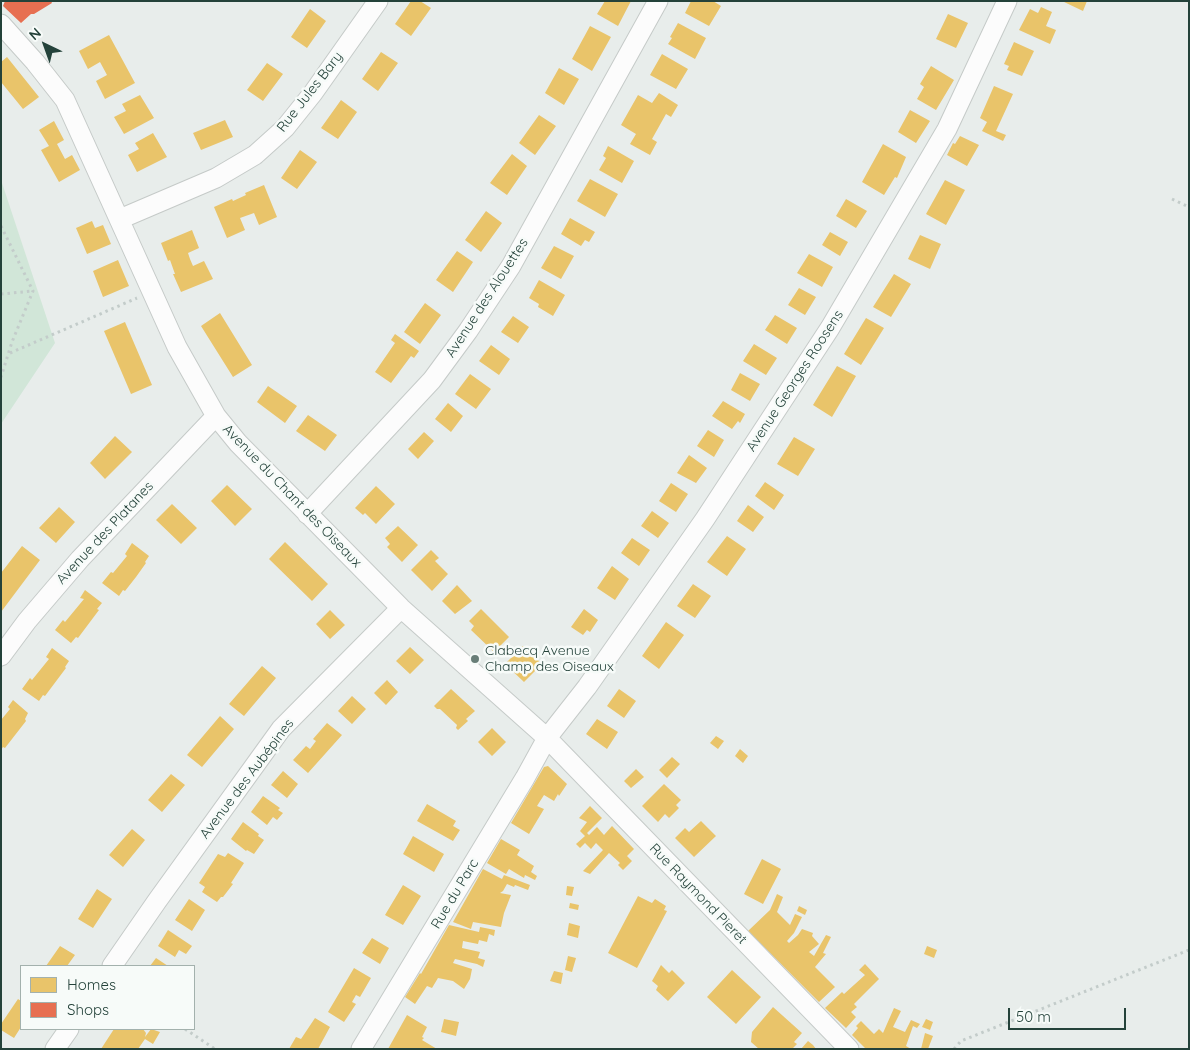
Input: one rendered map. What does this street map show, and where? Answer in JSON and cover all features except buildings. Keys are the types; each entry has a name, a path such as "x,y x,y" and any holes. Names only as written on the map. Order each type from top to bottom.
{"street":[{"name":"Rue Jules Bary","path":"120,219 216,178 255,155 285,128 313,93 378,1"},
{"name":"Avenue des Alouettes","path":"307,514 432,380 468,331 511,266 658,1"},
{"name":"Avenue Georges Roosens","path":"546,738 587,687 705,519 830,328 947,129 1007,1"},
{"name":"Avenue du Chant des Oiseaux","path":"1,24 66,100 177,347 216,416 238,443 401,608 546,738"},
{"name":"Avenue des Platanes","path":"1,656 27,621 80,559 216,416"},
{"name":"Avenue des Aubépines","path":"113,965 162,893 282,729 401,608"},
{"name":"Rue du Parc","path":"361,1049 525,778 546,738"},
{"name":"Rue Raymond Pieret","path":"546,738 850,1049"},
{"path":"55,1049 67,1030"}],"path":[{"path":"1172,199 1189,207"},
{"path":"1,226 33,291 1,377"},
{"path":"1,294 33,291"},
{"path":"9,353 152,292"},
{"path":"954,1049 961,1041 1189,950"},
{"path":"186,1030 215,1049"}],"green space":[{"path":"1,180 55,343 1,424"}],"place":[{"name":"Clabecq Avenue Champ des Oiseaux","path":"475,659"}]}
